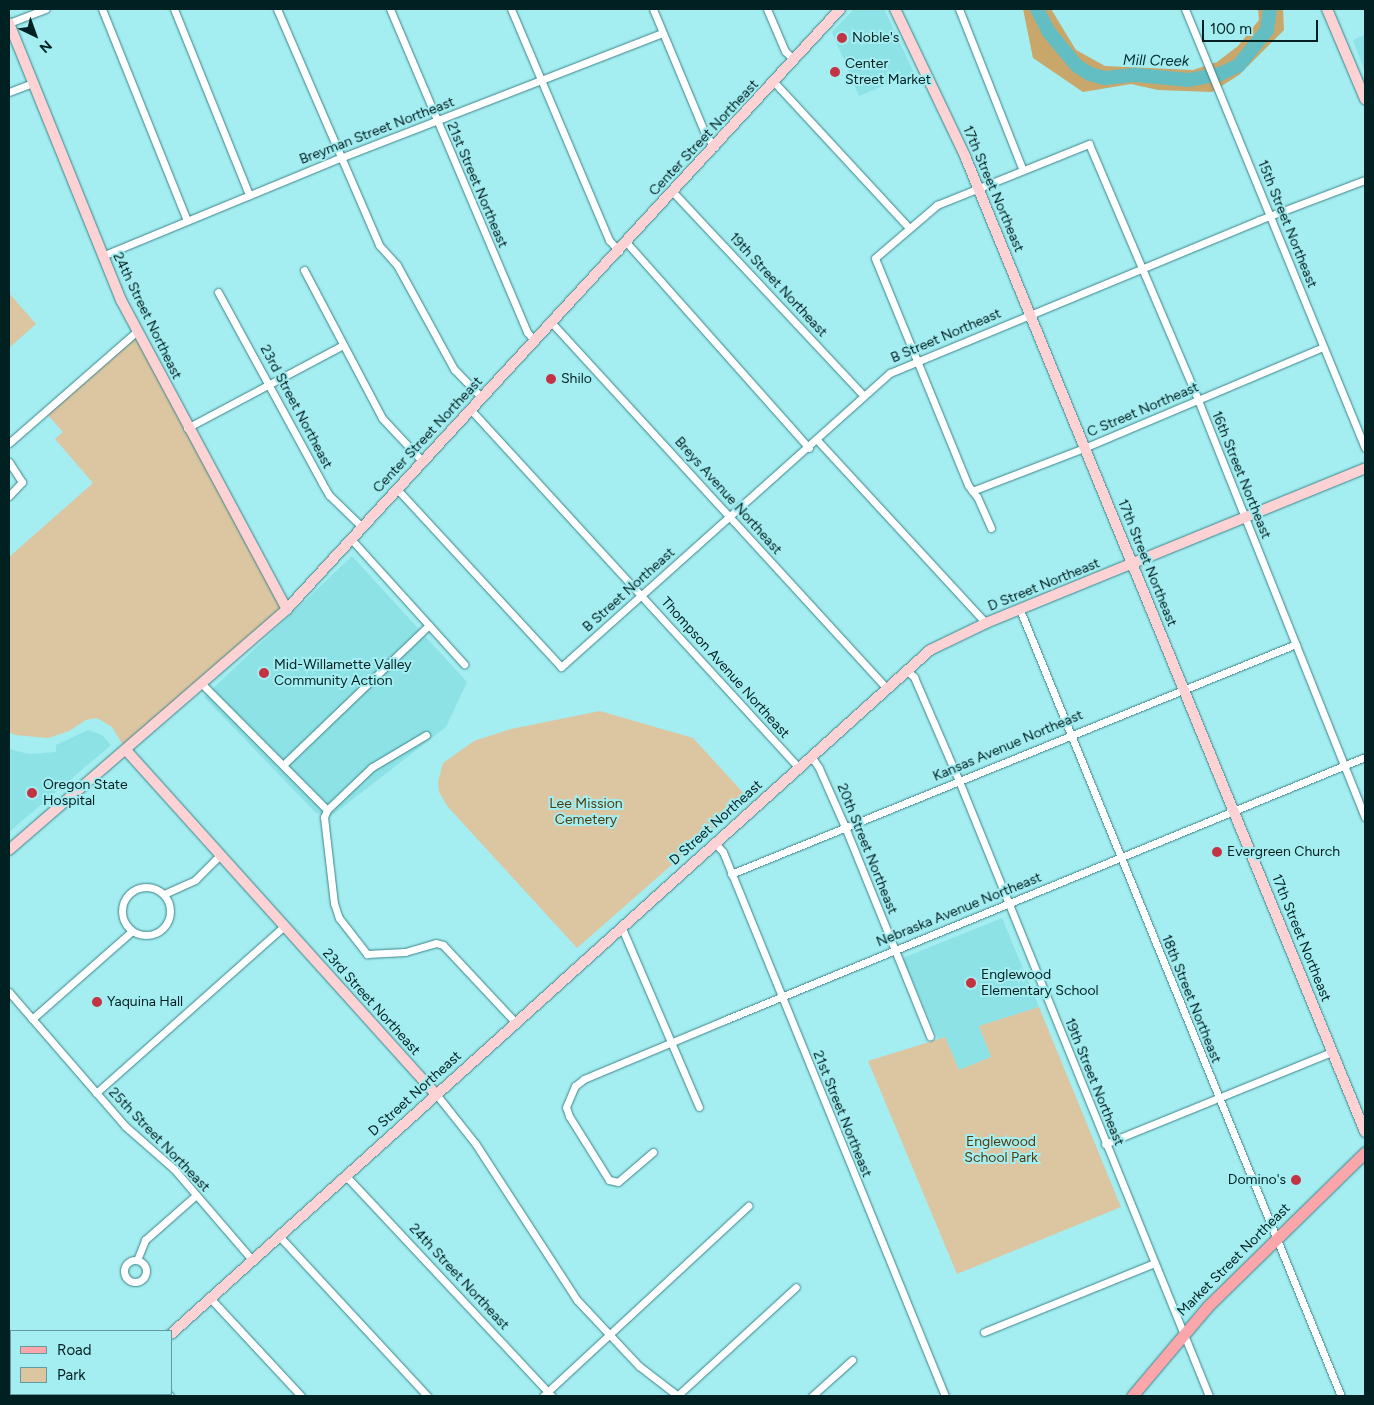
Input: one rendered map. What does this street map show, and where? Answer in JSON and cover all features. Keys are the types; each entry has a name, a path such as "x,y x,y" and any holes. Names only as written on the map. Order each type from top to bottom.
{"main road":[{"name":"Market Street Northeast","path":"1132,1396 1183,1334 1276,1237 1365,1152"}],"street":[{"path":"9,23 45,9"},
{"path":"102,9 187,220"},
{"path":"174,9 249,196"},
{"path":"277,9 379,245 397,265 454,368 482,398"},
{"name":"21st Street Northeast","path":"390,9 527,332 534,340"},
{"path":"511,9 609,240 619,251"},
{"path":"653,9 706,136 715,147"},
{"path":"768,9 785,51 794,60"},
{"name":"Center Street Northeast","path":"9,850 287,609 534,340 627,243 840,9"},
{"name":"17th Street Northeast","path":"895,9 978,187 1365,1132"},
{"path":"959,9 1022,168 937,205 875,258 972,491 991,528"},
{"name":"15th Street Northeast","path":"1185,9 1365,448"},
{"path":"1328,9 1365,99"},
{"name":"24th Street Northeast","path":"9,23 102,256 137,331 287,609"},
{"name":"Breyman Street Northeast","path":"102,256 340,158 663,33"},
{"path":"774,82 909,228"},
{"path":"9,92 33,83"},
{"name":"16th Street Northeast","path":"1022,168 1089,144 1198,400 1365,817"},
{"name":"B Street Northeast","path":"397,489 561,667 818,441 890,373 1143,268 1365,180"},
{"name":"19th Street Northeast","path":"673,192 864,396"},
{"path":"627,243 810,448"},
{"path":"304,270 388,428 423,462"},
{"name":"23rd Street Northeast","path":"218,292 329,495 362,526"},
{"name":"Breys Avenue Northeast","path":"551,322 886,688"},
{"path":"9,443 137,331"},
{"path":"188,428 343,345"},
{"name":"C Street Northeast","path":"972,491 1084,448 1323,347"},
{"name":"Thompson Avenue Northeast","path":"471,410 798,767"},
{"path":"818,441 986,623"},
{"path":"9,462 22,479 21,485 9,496"},
{"name":"D Street Northeast","path":"172,1333 714,842 930,650 986,623 1245,519 1365,468"},
{"path":"351,539 464,664"},
{"name":"18th Street Northeast","path":"1020,610 1218,1099 1341,1396"},
{"path":"283,765 428,625"},
{"name":"Kansas Avenue Northeast","path":"731,874 1070,733 1296,644"},
{"name":"19th Street Northeast","path":"906,670 914,677 959,780 1105,1144 1209,1396"},
{"path":"202,684 327,810"},
{"path":"426,735 372,767 327,810 324,817 334,904 340,918 364,952 371,955 405,952 436,943 443,945 515,1022"},
{"name":"23rd Street Northeast","path":"126,750 219,856 436,1094 475,1143 571,1292 608,1335 678,1396"},
{"name":"20th Street Northeast","path":"811,756 820,768 930,1036"},
{"name":"Nebraska Avenue Northeast","path":"653,1152 623,1179 614,1183 574,1128 566,1107 569,1095 584,1079 1365,757"},
{"name":"21st Street Northeast","path":"714,842 722,852 945,1396"},
{"path":"164,894 195,880 219,856"},
{"path":"142,887 150,887 164,894 170,908 167,924 155,934 132,931 123,919 125,898 142,887"},
{"path":"622,926 670,1043 699,1107"},
{"path":"96,1093 283,927"},
{"path":"32,1019 132,931"},
{"name":"25th Street Northeast","path":"9,992 125,1126 160,1156 253,1261"},
{"path":"1105,1144 1332,1052"},
{"name":"24th Street Northeast","path":"346,1176 548,1395"},
{"path":"137,1260 145,1240 196,1195"},
{"path":"548,1395 608,1335 748,1206"},
{"path":"280,1237 427,1396"},
{"path":"984,1332 1155,1263"},
{"path":"678,1396 796,1287"},
{"path":"210,1298 301,1396"},
{"path":"812,1396 852,1360"}],"shaded area":[{"path":"854,9 884,9 914,73 859,96 832,32"},
{"path":"1023,9 1051,9 1076,50 1105,66 1193,70 1217,62 1238,46 1259,20 1258,9 1283,9 1284,30 1239,75 1212,92 1158,90 1131,84 1083,92 1033,58"},
{"path":"1365,35 1365,72 1353,40"},
{"path":"352,556 467,682 446,727 330,817 316,813 204,697"},
{"name":"Oregon State Hospital","path":"88,730 102,735 111,745 9,832 9,749 29,754 56,752 56,745"},
{"name":"Englewood Elementary School","path":"1002,918 1039,1007 979,1026 991,1057 959,1070 945,1037 938,1039 903,958"}],"green space":[{"path":"9,293 36,324 9,348"},
{"path":"137,331 287,609 126,750 112,727 97,718 86,720 69,731 48,738 15,735 9,732 9,557 93,483 55,439 63,432 45,412"},
{"name":"Lee Mission Cemetery","path":"600,711 693,738 748,798 577,948 448,807 439,792 438,782 443,763 474,741 511,729"},
{"name":"Englewood School Park","path":"1039,1007 1121,1207 957,1274 868,1061 945,1037 959,1070 991,1057 979,1026"}],"waterway":[{"name":"Mill Creek","path":"1037,9 1048,31 1077,66 1090,74 1105,78 1136,75 1189,80 1220,74 1239,65 1267,30 1270,9"}],"place":[{"name":"Noble's","path":"842,38"},
{"name":"Center Street Market","path":"835,72"},
{"name":"Shilo","path":"551,379"},
{"name":"Mid-Willamette Valley Community Action","path":"264,673"},
{"name":"Oregon State Hospital","path":"32,793"},
{"name":"Evergreen Church","path":"1217,852"},
{"name":"Englewood Elementary School","path":"971,983"},
{"name":"Yaquina Hall","path":"97,1002"},
{"name":"Domino's","path":"1296,1180"}]}
